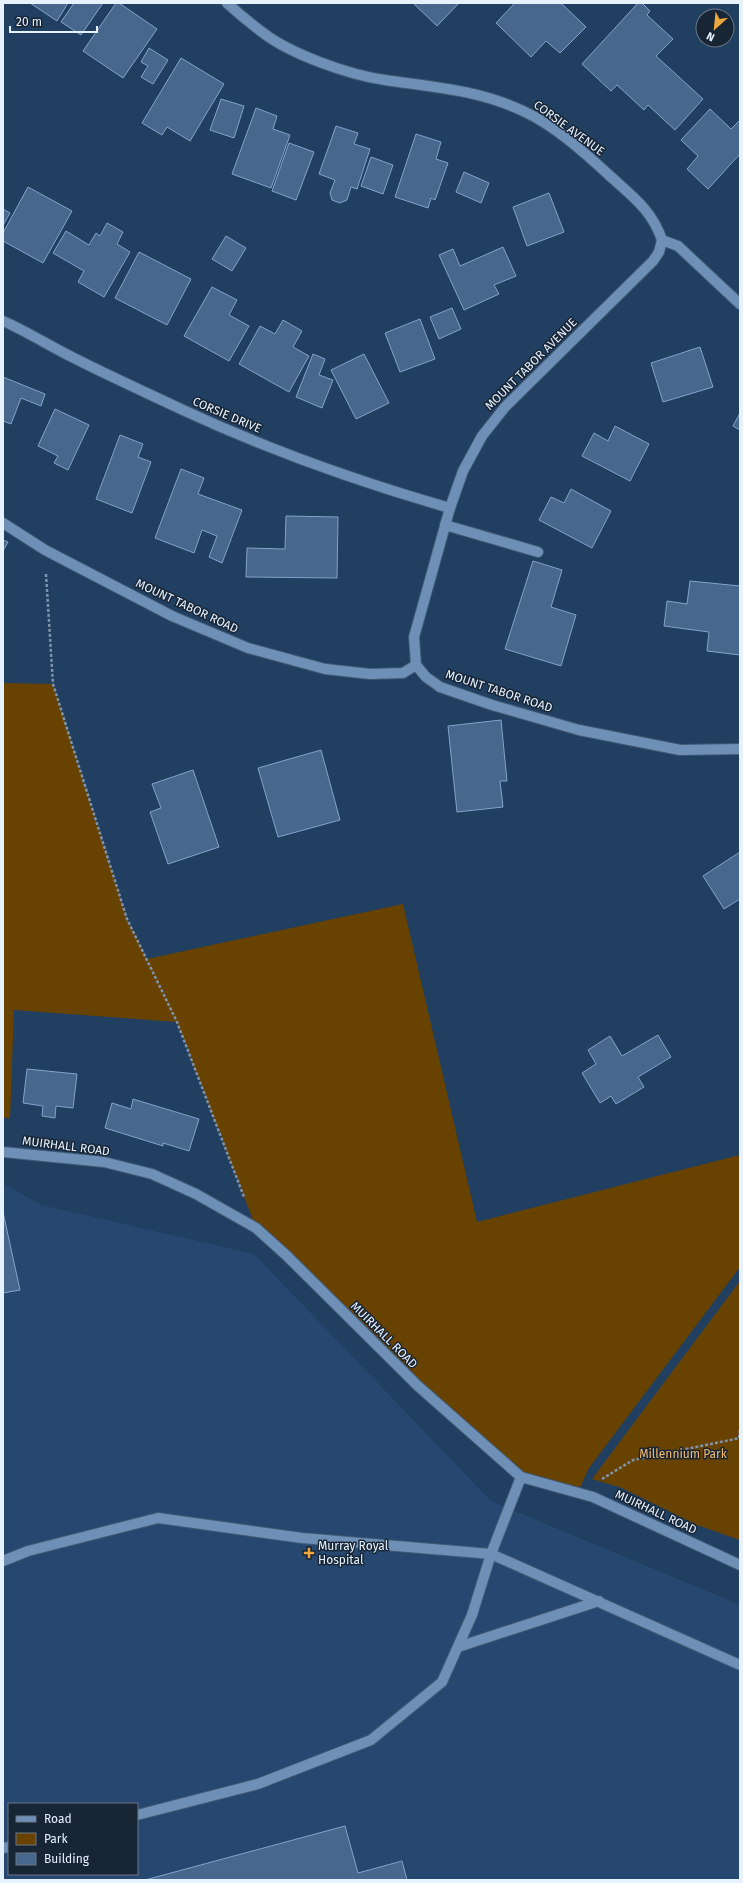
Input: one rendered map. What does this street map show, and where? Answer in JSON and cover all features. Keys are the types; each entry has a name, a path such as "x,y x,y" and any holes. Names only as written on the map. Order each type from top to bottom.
{"street":[{"name":"CORSIE AVENUE","path":"227,3 264,34 301,54 342,70 383,80 467,92 486,97 523,111 542,121 583,151 645,207 657,224 662,240"},
{"path":"662,240 678,246 740,304"},
{"name":"MOUNT TABOR AVENUE","path":"416,665 414,637 450,508 463,470 482,436 504,407 653,261 659,252 662,240"},
{"name":"CORSIE DRIVE","path":"3,321 28,332 69,355 183,410 262,444 381,488 450,508"},
{"name":"MOUNT TABOR ROAD","path":"3,523 45,550 172,616 248,648 325,669 370,674 403,673 416,665 426,677 440,687 492,705 579,730 680,750 740,749"},
{"path":"446,525 538,552"},
{"name":"MUIRHALL ROAD","path":"3,1152 104,1162 152,1174 196,1194 256,1228 286,1255 418,1386 521,1477 593,1496 740,1565"},
{"path":"138,1815 258,1784 371,1740 442,1682 472,1615 491,1554 521,1477"},
{"path":"3,1561 28,1551 158,1518 302,1538 491,1554 740,1664"},
{"path":"458,1647 599,1601"}],"path":[{"path":"45,550 53,684 127,919 177,1022 256,1228"},
{"path":"593,1496 599,1481 634,1460 740,1438 740,1430"}],"shaded area":[{"name":"Murray Royal Hospital","path":"3,1183 41,1205 254,1254 491,1501 740,1605 740,1880 3,1880"}],"green space":[{"path":"3,683 53,684 127,919 147,959 403,904 477,1222 740,1155 740,1267 589,1468 578,1492 521,1477 256,1228 177,1022 14,1010 10,1119 3,1117"},
{"name":"Millennium Park","path":"740,1281 740,1540 697,1525 622,1488 592,1479"}],"building":[{"path":"30,3 68,3 57,21"},
{"path":"74,3 103,3 81,35 61,22"},
{"path":"116,3 119,3 157,29 123,78 83,51"},
{"path":"413,3 459,3 437,26"},
{"path":"515,3 561,3 586,27 560,53 546,41 531,57 496,23"},
{"path":"638,3 642,3 650,11 647,15 673,39 656,56 703,99 675,130 648,105 644,110 617,85 611,91 582,64"},
{"path":"149,48 168,60 153,84 141,77 148,66 141,62"},
{"path":"181,58 224,84 190,141 167,127 162,135 142,123"},
{"path":"221,99 244,106 234,138 210,130"},
{"path":"256,108 277,116 273,129 290,135 271,188 232,174"},
{"path":"710,109 731,129 739,121 740,122 740,154 708,189 687,169 698,156 681,140"},
{"path":"336,126 358,133 354,144 370,149 357,189 351,187 347,200 340,203 332,200 330,193 335,180 319,174"},
{"path":"416,134 441,142 436,159 448,163 435,200 431,198 428,208 395,197"},
{"path":"289,143 314,152 296,200 272,191"},
{"path":"371,157 393,165 383,194 361,186"},
{"path":"464,172 489,183 481,203 456,192"},
{"path":"28,187 72,211 43,263 3,241 3,233"},
{"path":"549,193 564,232 527,246 513,207"},
{"path":"3,209 10,213 3,225"},
{"path":"107,223 123,232 117,244 130,252 104,297 78,282 84,271 53,253 66,231 89,245 96,233 100,236"},
{"path":"226,236 246,248 232,271 212,259"},
{"path":"503,247 516,276 494,285 499,294 464,310 439,255 453,249 460,266"},
{"path":"139,252 191,279 167,325 115,298"},
{"path":"212,287 237,300 229,315 249,326 229,361 184,336"},
{"path":"452,308 461,329 439,339 430,317"},
{"path":"420,319 435,359 400,372 385,333"},
{"path":"283,320 302,331 293,347 309,356 289,392 239,364 260,326 275,334"},
{"path":"700,347 713,387 663,402 651,363"},
{"path":"313,354 325,359 319,375 333,380 322,408 296,397"},
{"path":"364,354 389,403 356,419 331,370"},
{"path":"3,377 45,394 41,406 21,398 11,424 3,421"},
{"path":"55,409 89,425 68,470 54,463 58,456 38,446"},
{"path":"740,413 740,430 733,426"},
{"path":"615,426 649,444 630,481 582,456 594,433 608,441"},
{"path":"120,435 143,444 138,457 151,462 132,513 96,499"},
{"path":"181,469 204,478 198,494 242,510 222,563 209,557 217,536 202,530 194,553 155,538"},
{"path":"571,489 611,511 592,548 539,520 551,497 564,503"},
{"path":"286,516 338,517 337,578 246,577 247,548 285,549"},
{"path":"3,540 8,542 3,551"},
{"path":"533,561 562,570 551,607 576,615 561,666 505,649"},
{"path":"690,581 740,586 740,655 707,651 709,632 664,626 667,601 687,604"},
{"path":"501,720 507,781 500,781 503,807 457,812 448,726"},
{"path":"321,750 340,820 278,837 258,768"},
{"path":"193,770 219,847 168,864 150,812 161,808 152,784"},
{"path":"740,852 740,899 724,909 703,876"},
{"path":"658,1035 671,1057 638,1077 644,1087 616,1104 611,1096 600,1103 582,1073 596,1064 588,1050 610,1036 622,1056"},
{"path":"27,1069 77,1074 73,1108 56,1106 55,1118 42,1116 43,1106 23,1103"},
{"path":"133,1099 199,1119 189,1151 163,1143 163,1146 105,1128 112,1103 131,1109"},
{"path":"3,1212 20,1290 3,1293"},
{"path":"345,1826 358,1873 402,1861 407,1880 145,1880"}],"place":[{"name":"Murray Royal Hospital","path":"309,1553"}]}
